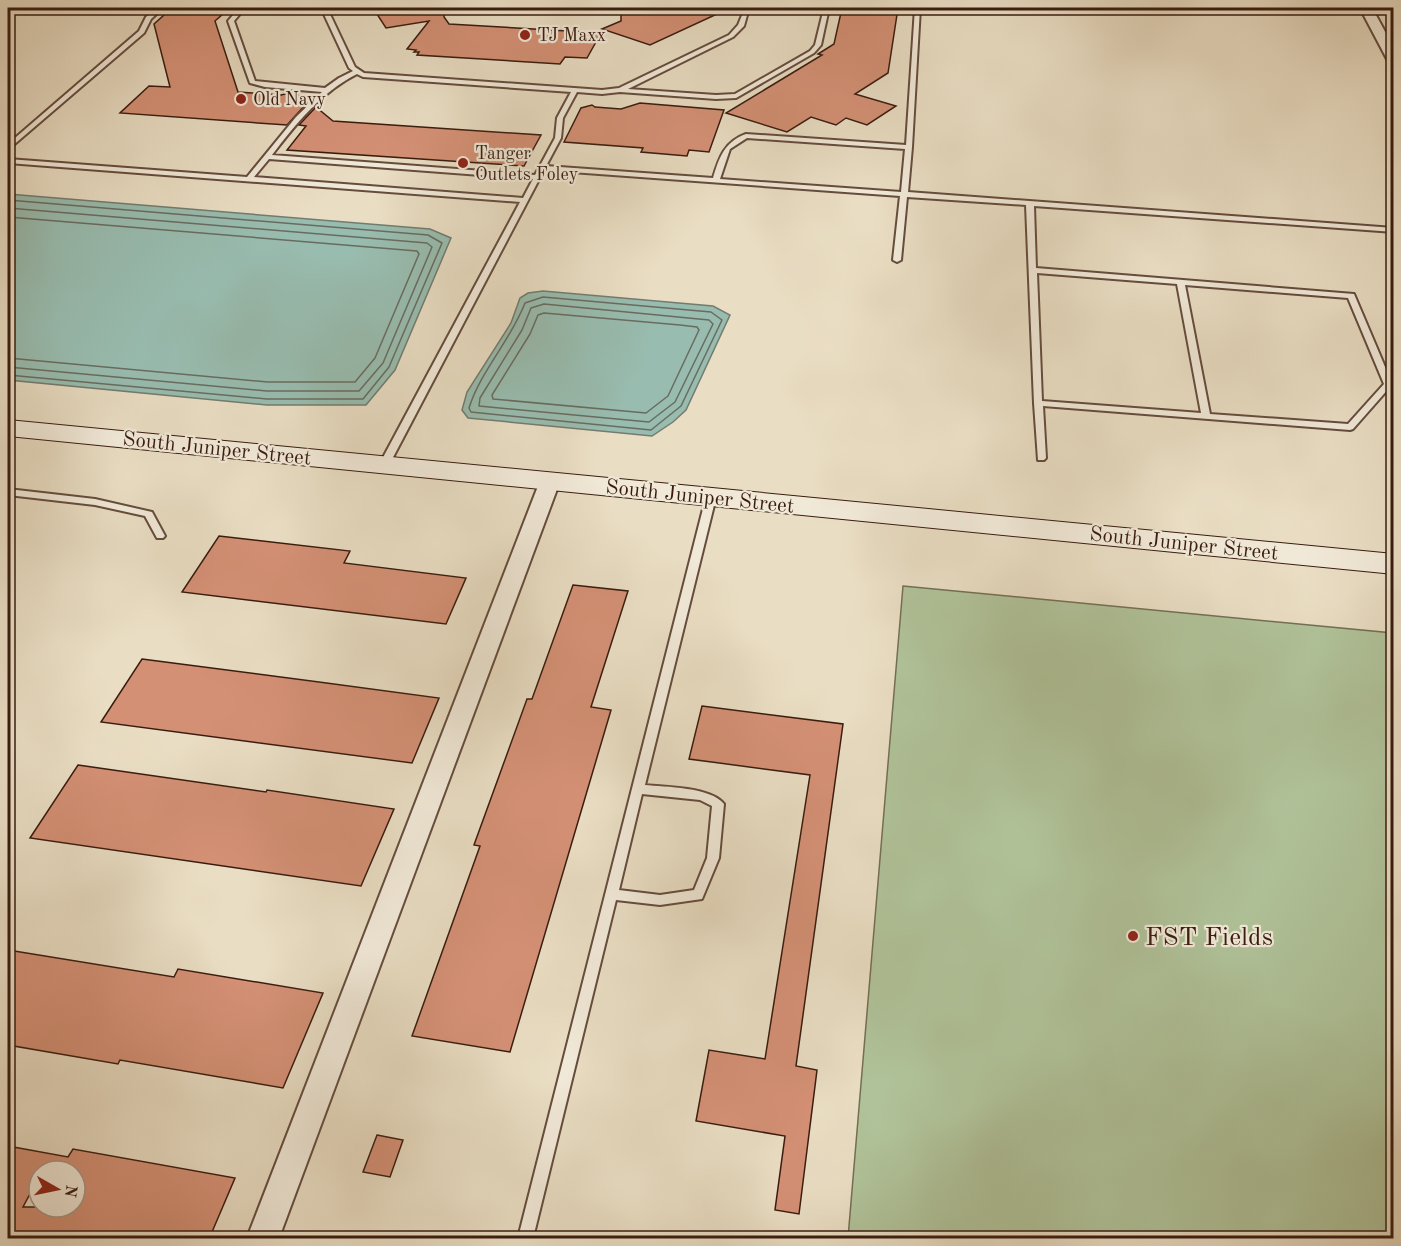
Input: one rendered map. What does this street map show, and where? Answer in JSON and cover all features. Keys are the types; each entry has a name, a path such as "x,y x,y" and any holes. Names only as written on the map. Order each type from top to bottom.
{"street":[{"path":"1366,8 1394,62"},
{"name":"South Juniper Street","path":"8,428 1394,564"},
{"path":"263,1239 550,481"}],"lane":[{"path":"8,147 142,32 148,18 160,8"},
{"path":"242,8 231,21 252,82 265,86 325,90"},
{"path":"326,8 356,72"},
{"path":"620,90 731,36 741,26 747,8"},
{"path":"249,179 325,90 345,76 356,72 373,77 603,93 620,90 716,97 736,96 812,52 818,45 827,8"},
{"path":"897,260 906,194 918,8"},
{"path":"384,465 558,138 560,118 574,91"},
{"path":"716,180 726,148 734,141 746,136 909,147"},
{"path":"268,157 537,177"},
{"path":"8,161 525,200"},
{"path":"542,168 1394,230"},
{"path":"1030,203 1041,458"},
{"path":"1032,270 1351,296 1391,384 1350,427 1038,403"},
{"path":"1181,282 1206,416"},
{"path":"8,492 95,502 149,514 160,536"},
{"path":"525,1239 711,497"},
{"path":"611,894 660,900 698,895 713,858 718,804 702,796 638,789"}],"green space":[{"name":"FST Fields","path":"903,586 1393,633 1393,1238 848,1238"}],"water":[{"path":"8,194 430,229 451,238 395,370 366,405 267,405 8,380"},
{"path":"543,291 713,306 730,315 686,410 652,436 468,418 462,410 467,392 511,323 520,298 528,293"}],"building":[{"path":"172,8 230,8 215,21 238,92 281,95 294,92 308,102 287,125 120,113 149,86 170,87 154,24"},
{"path":"373,8 444,8 444,17 449,24 601,33 587,58 565,57 560,64 417,55 419,52 414,52 416,50 407,49 429,21 386,28"},
{"path":"621,8 730,8 650,45 602,29 621,21"},
{"path":"842,8 898,8 888,73 855,94 896,106 867,125 846,118 836,125 811,117 787,132 726,113 822,55 818,54 834,44"},
{"path":"640,103 724,110 709,152 689,150 687,156 641,152 643,148 564,142 581,108 592,105 621,109"},
{"path":"316,107 333,121 541,135 524,166 287,150 306,126 299,125"},
{"path":"219,536 350,551 344,563 466,578 446,624 182,592"},
{"path":"573,585 628,591 591,707 611,710 510,1052 412,1036 480,846 474,845 527,699 532,699"},
{"path":"142,659 439,698 412,763 101,722"},
{"path":"702,706 843,724 796,1066 817,1070 799,1214 775,1210 785,1136 696,1121 709,1050 765,1059 810,775 689,759"},
{"path":"78,765 394,809 361,886 30,838"},
{"path":"8,950 174,977 178,969 323,993 283,1088 120,1060 118,1064 8,1045"},
{"path":"377,1135 403,1140 390,1177 363,1172"},
{"path":"8,1146 68,1157 73,1149 235,1178 209,1239 8,1239"}],"place":[{"name":"TJ Maxx","path":"525,35"},
{"name":"Old Navy","path":"241,99"},
{"name":"Tanger Outlets Foley","path":"463,163"},
{"name":"FST Fields","path":"1133,936"}]}
